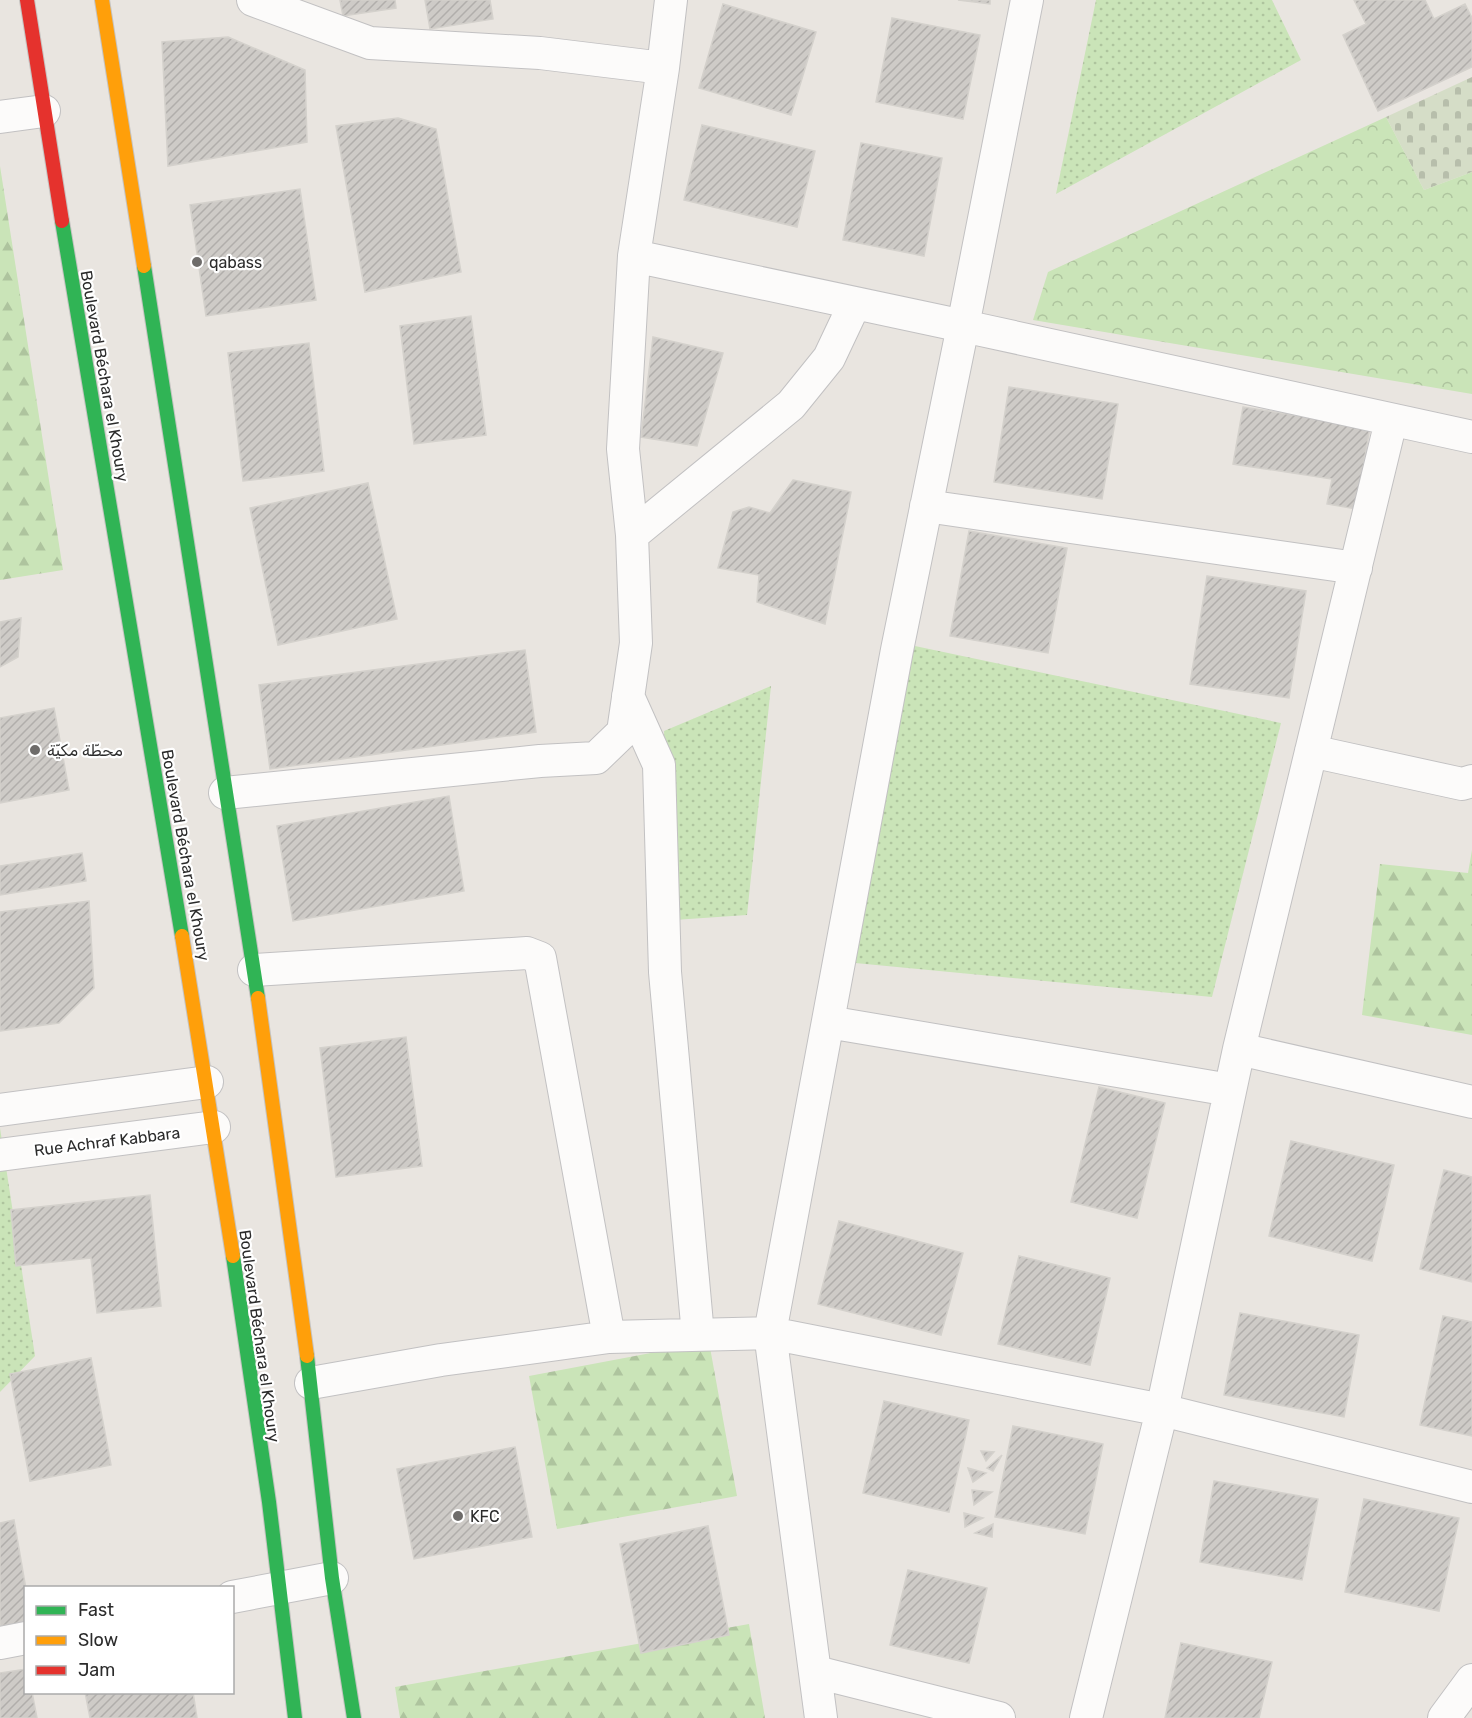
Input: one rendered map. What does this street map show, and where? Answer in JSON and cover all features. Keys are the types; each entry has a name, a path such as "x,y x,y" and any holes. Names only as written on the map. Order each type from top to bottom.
{"highway":[{"name":"Boulevard Béchara el Khoury","path":"27,0 207,1082 280,1587 295,1718"},
{"path":"102,0 254,970 311,1383 332,1578 354,1718"}],"street":[{"path":"253,0 370,43 540,53 663,68"},
{"path":"225,793 540,761 596,758 622,732 636,643 632,535 623,448 634,256 663,68 671,0"},
{"path":"821,1718 770,1333 926,506 1027,0"},
{"path":"0,117 44,111"},
{"path":"634,256 1472,437"},
{"path":"632,535 791,405 829,358 855,303"},
{"path":"1086,1718 1162,1410 1239,1048 1391,421"},
{"path":"926,506 1356,568"},
{"path":"628,696 658,765 665,972 698,1335"},
{"path":"1311,751 1462,784 1472,781"},
{"path":"254,970 519,953 534,953 540,958 609,1337"},
{"path":"828,1022 1230,1090"},
{"path":"1239,1048 1472,1102"},
{"path":"0,1110 207,1082"},
{"name":"Rue Achraf Kabbara","path":"0,1155 213,1127"},
{"path":"311,1383 441,1360 609,1337 770,1333 1162,1410 1472,1487"},
{"path":"234,1597 332,1578"},
{"path":"0,1643 24,1638"},
{"path":"816,1672 999,1718"},
{"path":"1444,1718 1472,1680"}],"green space":[{"path":"1096,0 1272,0 1301,60 1056,194"},
{"path":"1472,77 1472,172 1424,190 1386,117"},
{"path":"1386,117 1424,190 1472,172 1472,394 1033,320 1048,272"},
{"path":"0,166 63,570 0,580"},
{"path":"896,642 1281,723 1212,997 834,961"},
{"path":"771,686 747,915 674,920 664,731"},
{"path":"1472,850 1472,1035 1362,1015 1380,864 1468,873"},
{"path":"0,1128 35,1356 0,1392"},
{"path":"709,1342 737,1496 557,1529 529,1376"},
{"path":"749,1624 765,1718 400,1718 395,1687"}],"building":[{"path":"340,0 395,0 396,8 343,16"},
{"path":"425,0 490,0 493,19 430,29"},
{"path":"958,0 990,0 990,4"},
{"path":"1354,0 1425,0 1434,19 1465,4 1472,18 1472,67 1378,111 1343,35 1366,24"},
{"path":"723,4 816,32 791,115 699,88"},
{"path":"892,18 980,35 963,119 876,102"},
{"path":"228,37 305,70 307,142 168,166 162,42"},
{"path":"398,118 436,129 461,272 365,292 336,126"},
{"path":"702,125 815,151 797,227 684,200"},
{"path":"861,143 942,158 924,256 843,240"},
{"path":"300,189 316,300 206,316 190,205"},
{"path":"471,316 486,435 414,444 400,326"},
{"path":"653,337 723,353 697,446 641,437"},
{"path":"309,343 324,471 243,481 228,353"},
{"path":"1009,387 1118,404 1102,499 994,482"},
{"path":"1243,407 1370,427 1356,509 1327,504 1332,479 1233,464"},
{"path":"793,480 851,492 825,624 757,602 759,575 718,568 733,512 749,507 770,513"},
{"path":"368,483 397,619 278,645 250,508"},
{"path":"969,531 1067,548 1048,653 950,636"},
{"path":"1207,576 1306,591 1289,698 1190,684"},
{"path":"21,618 18,657 0,667 0,622"},
{"path":"525,650 536,732 270,769 259,685"},
{"path":"54,708 69,790 0,803 0,718"},
{"path":"449,796 464,891 293,921 277,826"},
{"path":"82,853 86,881 0,895 0,866"},
{"path":"89,901 94,988 59,1023 0,1031 0,912"},
{"path":"406,1037 422,1166 336,1177 320,1048"},
{"path":"1099,1087 1165,1103 1137,1218 1071,1202"},
{"path":"1291,1141 1394,1165 1372,1261 1269,1236"},
{"path":"1444,1170 1472,1177 1472,1282 1420,1269"},
{"path":"150,1195 161,1306 97,1313 91,1258 16,1266 11,1210"},
{"path":"839,1221 963,1253 941,1335 818,1304"},
{"path":"1019,1256 1110,1278 1090,1365 998,1344"},
{"path":"1240,1313 1359,1335 1344,1417 1224,1395"},
{"path":"1443,1316 1472,1322 1472,1436 1420,1425"},
{"path":"91,1358 111,1465 30,1481 10,1374"},
{"path":"884,1401 969,1420 949,1512 863,1493"},
{"path":"1013,1426 1103,1444 1085,1534 995,1517"},
{"path":"515,1447 532,1537 414,1559 397,1469"},
{"path":"981,1451 994,1452 986,1461"},
{"path":"1002,1455 993,1471 987,1468"},
{"path":"968,1468 986,1473 973,1482"},
{"path":"1214,1481 1318,1499 1302,1580 1200,1562"},
{"path":"972,1490 992,1492 974,1505"},
{"path":"1364,1499 1459,1518 1439,1611 1345,1592"},
{"path":"964,1513 983,1518 965,1527"},
{"path":"14,1520 25,1586 24,1622 0,1626 0,1523"},
{"path":"993,1524 992,1537 975,1533"},
{"path":"708,1526 729,1635 641,1653 620,1544"},
{"path":"908,1570 987,1588 969,1663 890,1645"},
{"path":"1181,1643 1272,1662 1259,1718 1165,1718"},
{"path":"24,1669 24,1694 32,1694 37,1718 0,1718 0,1673"},
{"path":"85,1694 193,1694 197,1718 90,1718"}],"traffic: fast":[{"path":"62,221 182,936"},
{"path":"144,266 258,998"},
{"path":"233,1256 269,1502 295,1718"},
{"path":"307,1356 332,1578 354,1718"}],"traffic: slow":[{"path":"102,0 144,266"},
{"path":"182,936 233,1256"},
{"path":"258,998 307,1356"}],"traffic: jam":[{"path":"27,0 62,221"}],"place":[{"name":"qabass","path":"197,262"},
{"name":"محطّة مكيّة","path":"35,750"},
{"name":"KFC","path":"458,1516"}]}
